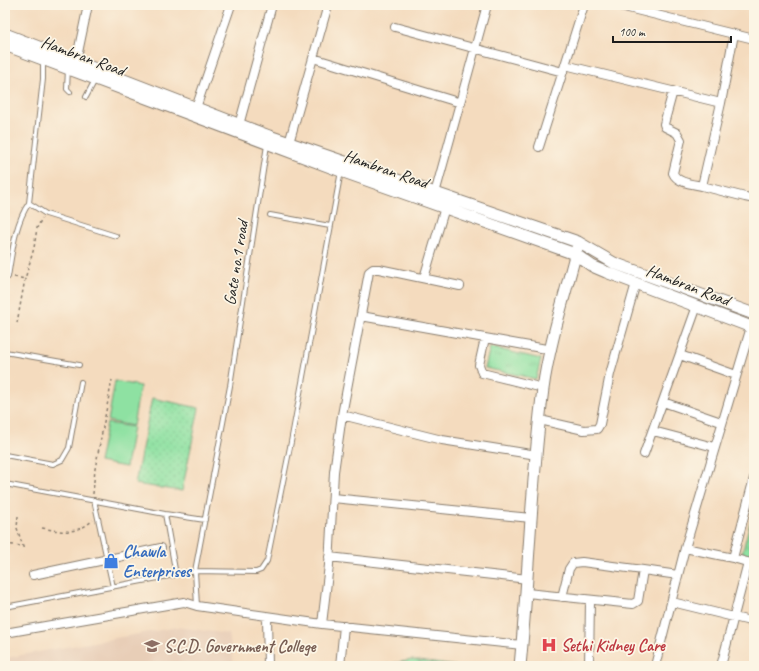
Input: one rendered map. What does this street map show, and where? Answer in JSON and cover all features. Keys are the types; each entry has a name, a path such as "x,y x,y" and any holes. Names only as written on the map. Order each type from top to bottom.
{"main road":[{"name":"Hambran Road","path":"5,34 43,54 267,144 341,171 578,242 614,263 754,314"},
{"name":"Hambran Road","path":"5,45 43,54"},
{"name":"Hambran Road","path":"98,75 196,108 434,198"},
{"name":"Hambran Road","path":"446,202 575,254 600,270 752,327"},
{"path":"520,666 527,593 531,518 544,388 578,242"}],"street":[{"path":"72,65 88,5"},
{"path":"196,108 230,5"},
{"path":"239,125 272,5"},
{"path":"289,143 328,5"},
{"path":"434,198 488,5"},
{"path":"539,147 584,5"},
{"path":"616,5 627,6 754,39"},
{"path":"395,27 475,49 673,91 721,103"},
{"path":"702,186 721,103 734,34"},
{"path":"313,58 461,103"},
{"path":"673,91 664,124 665,127 679,135 682,140 673,173 674,176 680,180 745,197 750,198 754,196"},
{"path":"424,278 446,202"},
{"path":"322,624 329,557 334,472 342,415 369,272 371,270 379,269 460,286"},
{"path":"540,420 584,430 597,429 600,424 610,374 636,283"},
{"path":"644,454 697,306"},
{"path":"361,316 552,350"},
{"path":"655,666 672,602 684,548 721,422 752,327"},
{"path":"485,338 479,365 482,373 544,388"},
{"path":"680,355 736,375"},
{"path":"663,402 721,422"},
{"path":"342,415 442,440 537,455"},
{"path":"653,431 714,447"},
{"path":"733,558 754,478"},
{"path":"333,498 531,518"},
{"path":"745,508 754,510"},
{"path":"33,575 107,558 161,548"},
{"path":"684,548 751,563 733,617 721,666"},
{"path":"329,557 528,579"},
{"path":"562,597 569,569 573,563 582,562 678,575"},
{"path":"527,593 630,605 636,603 643,570"},
{"path":"589,666 590,601"},
{"path":"5,633 184,602 197,606 322,624 522,645"},
{"path":"672,602 746,620 750,620 754,616"},
{"path":"267,617 268,666"},
{"path":"340,666 344,626"}],"lane":[{"path":"6,277 19,224 24,211 30,203 43,79 43,54"},
{"path":"70,92 67,89 72,65"},
{"path":"86,97 98,75"},
{"name":"Gate no.1 road","path":"197,606 195,571 230,386 267,144"},
{"path":"5,607 195,571 252,572 261,570 265,566 291,442 341,171"},
{"path":"30,203 46,214 116,236"},
{"path":"270,215 330,226"},
{"path":"5,352 79,365"},
{"path":"5,455 53,464 62,460 69,448 81,382"},
{"path":"5,484 205,520"},
{"path":"94,500 113,587"},
{"path":"165,514 176,575"}],"path":[{"path":"17,323 25,279 34,248 37,228 40,220 46,214"},
{"path":"5,302 6,277 25,279"},
{"path":"94,500 93,492 95,469 112,380"},
{"path":"18,516 17,528 24,550"},
{"path":"42,528 63,532 76,531 84,528 98,516"},
{"path":"5,544 22,546"}],"shaded area":[{"name":"S.C.D. Government College","path":"177,627 229,634 234,666 5,666 5,658"}],"green space":[{"path":"490,347 541,359 536,379 485,368"},
{"path":"115,381 140,386 133,426 108,421"},
{"path":"152,398 199,408 182,491 135,484"},
{"path":"107,423 133,427 126,467 99,462"},
{"path":"752,515 754,515 754,557 742,554"},
{"path":"412,660 456,666 377,666"}],"place":[{"name":"Chawla Enterprises","path":"111,561"},
{"name":"Sethi Kidney Care","path":"549,645"},
{"name":"S.C.D. Government College","path":"152,646"}]}
